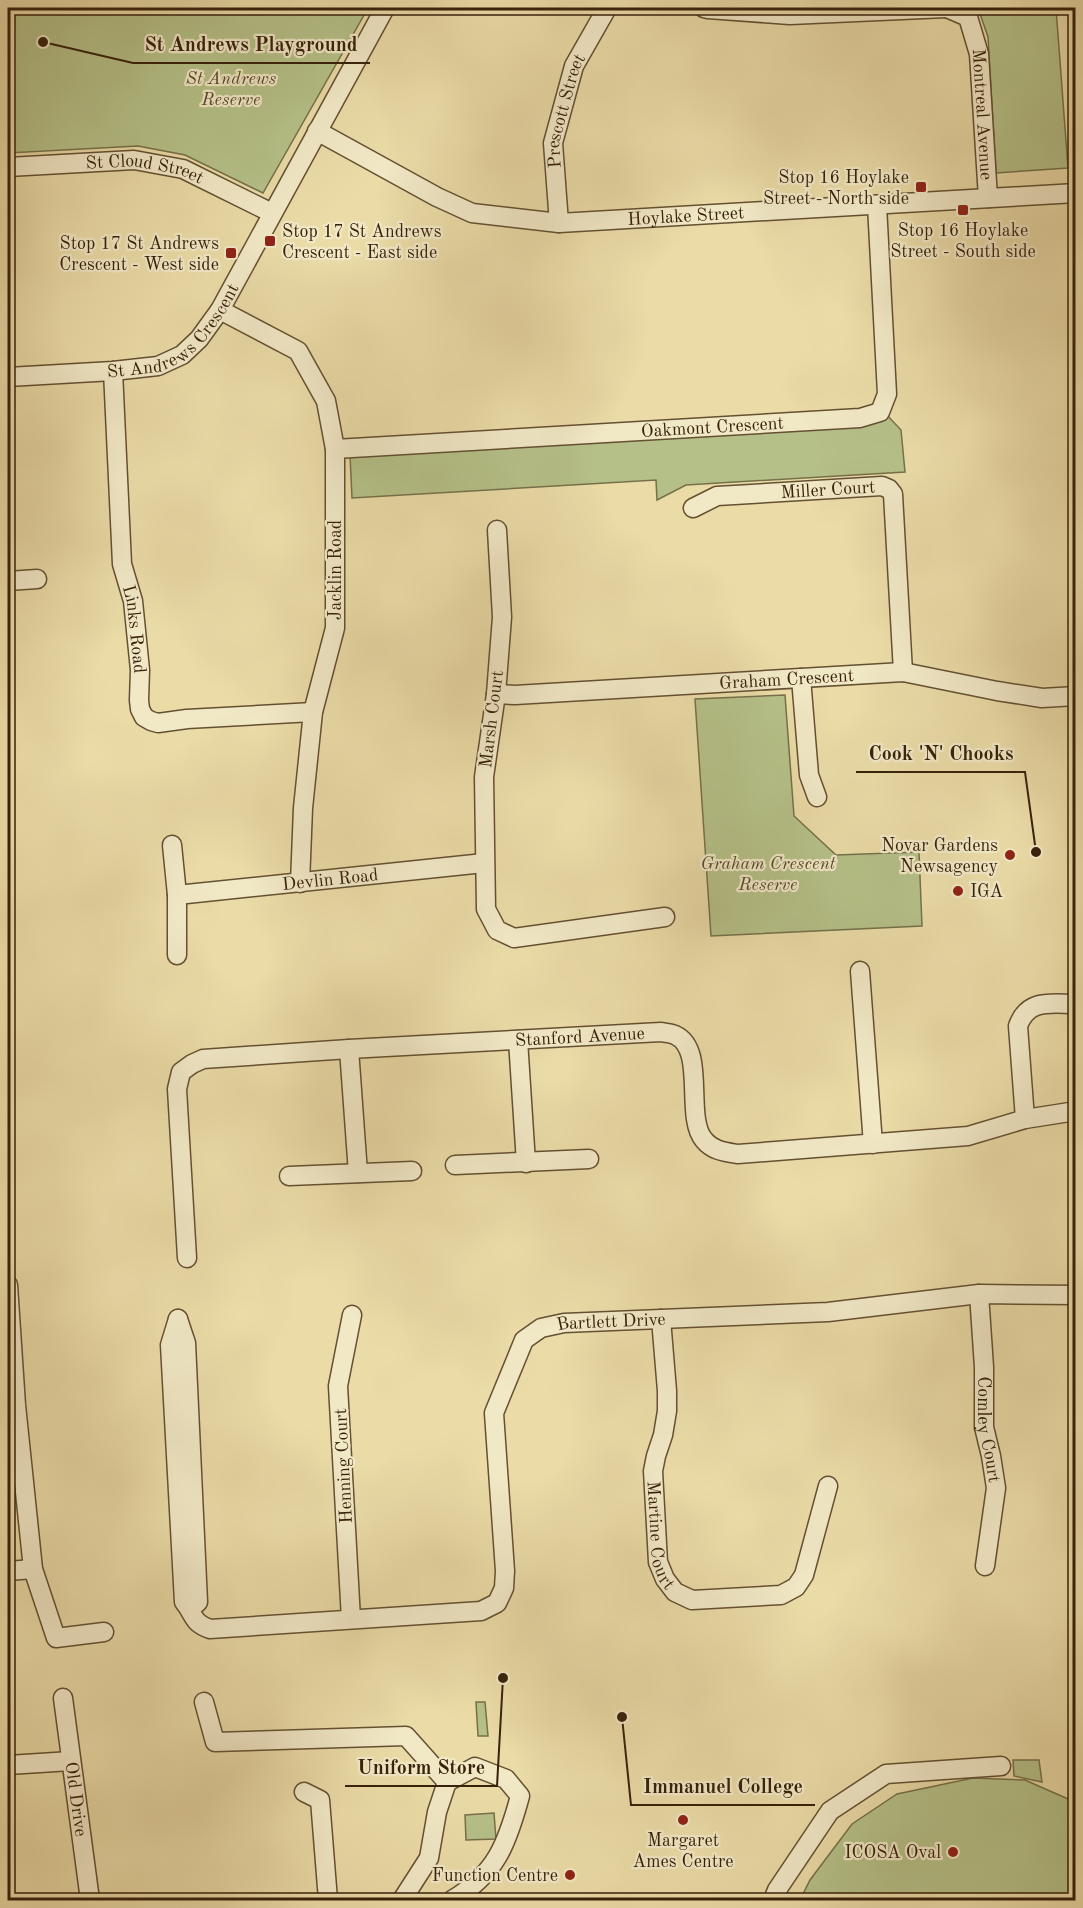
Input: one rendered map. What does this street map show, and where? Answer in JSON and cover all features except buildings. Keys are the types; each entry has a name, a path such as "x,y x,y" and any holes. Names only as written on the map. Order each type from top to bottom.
{"street":[{"name":"St Andrews Crescent","path":"8,377 158,366 182,354 199,339 220,310 385,8"},
{"name":"Prescott Street","path":"559,223 553,143 574,66 608,8"},
{"name":"Montreal Avenue","path":"704,8 790,15 947,8 968,17 979,54 988,198"},
{"name":"Hoylake Street","path":"317,131 437,197 472,213 559,223 1076,193"},
{"name":"St Cloud Street","path":"8,167 134,160 183,169 272,213"},
{"name":"Oakmont Crescent","path":"335,449 860,418 880,412 887,394 877,205"},
{"name":"Jacklin Road","path":"220,310 298,351 326,401 335,449 335,628 313,712 303,808 300,882"},
{"name":"Links Road","path":"113,371 122,564 133,601 140,670 139,700 144,717 158,723 187,719 313,712"},
{"name":"Miller Court","path":"693,508 717,496 882,486 889,489 892,494 903,672"},
{"name":"Marsh Court","path":"497,530 502,617 496,694 484,777 486,909 497,930 514,938 664,917"},
{"path":"8,581 37,579"},
{"name":"Graham Crescent","path":"496,694 515,695 903,672 1042,698 1076,696"},
{"path":"801,678 809,775 817,797"},
{"path":"172,845 177,895 177,955"},
{"name":"Devlin Road","path":"177,895 484,863"},
{"path":"860,971 873,1144"},
{"path":"1025,1119 1018,1026 1022,1016 1034,1005 1076,1004"},
{"name":"Stanford Avenue","path":"187,1258 177,1089 181,1072 203,1059 661,1032 676,1035 686,1045 692,1061 697,1129 704,1141 718,1151 738,1154 968,1136 1025,1119 1076,1111"},
{"path":"518,1040 526,1163"},
{"path":"349,1049 358,1173"},
{"path":"455,1165 589,1159"},
{"path":"289,1176 412,1171"},
{"path":"8,1285 12,1406 33,1569 56,1638 104,1632"},
{"name":"Bartlett Drive","path":"190,1610 194,1621 210,1629 481,1611 497,1603 504,1588 505,1571 494,1413 524,1340 541,1328 564,1323 828,1312 979,1294 1076,1295"},
{"name":"Comley Court","path":"979,1294 984,1367 984,1427 996,1488 985,1566"},
{"name":"Henning Court","path":"351,1619 338,1386 352,1315"},
{"path":"178,1319 186,1343 198,1602 190,1610 184,1602 170,1345 178,1319"},
{"name":"Martine Court","path":"661,1319 667,1411 653,1471 658,1562 664,1579 675,1592 692,1600 781,1595 796,1587 804,1575 828,1486"},
{"path":"8,1571 33,1569"},
{"name":"Old Drive","path":"63,1698 90,1900"},
{"path":"204,1702 215,1742 406,1736 447,1782"},
{"path":"8,1765 71,1761"},
{"path":"773,1900 777,1890 830,1811 886,1774 1001,1766"},
{"path":"402,1900 429,1858 437,1812 447,1782 475,1767 506,1779 520,1796 513,1824 495,1864 478,1883 452,1900"},
{"path":"304,1792 320,1800 330,1898"}],"green space":[{"name":"St Andrews Reserve","path":"8,8 368,8 263,193 185,155 138,146 8,153"},
{"path":"978,8 1056,8 1068,168 996,173 988,37"},
{"path":"886,414 901,430 905,472 686,485 657,500 656,480 352,498 350,455"},
{"name":"Graham Crescent Reserve","path":"785,695 794,816 836,855 919,852 922,926 711,936 695,699"},
{"path":"476,1702 485,1702 488,1736 478,1736"},
{"path":"1013,1760 1039,1760 1042,1782 1014,1776"},
{"name":"ICOSA Oval","path":"973,1778 1025,1780 1075,1802 1075,1900 800,1900 810,1880 852,1824 897,1794"},
{"path":"494,1813 496,1839 466,1840 465,1815"}],"place":[{"name":"St Andrews Playground","path":"43,42"},
{"name":"Stop 16 Hoylake Street - North side","path":"921,187"},
{"name":"Stop 16 Hoylake Street - South side","path":"963,210"},
{"name":"Stop 17 St Andrews Crescent - East side","path":"270,241"},
{"name":"Stop 17 St Andrews Crescent - West side","path":"231,253"},
{"name":"Cook 'N' Chooks","path":"1036,852"},
{"name":"Novar Gardens Newsagency","path":"1010,855"},
{"name":"IGA","path":"958,891"},
{"name":"Uniform Store","path":"503,1678"},
{"name":"Immanuel College","path":"622,1717"},
{"name":"Margaret Ames Centre","path":"683,1820"},
{"name":"ICOSA Oval","path":"953,1852"},
{"name":"Function Centre","path":"570,1875"}]}
